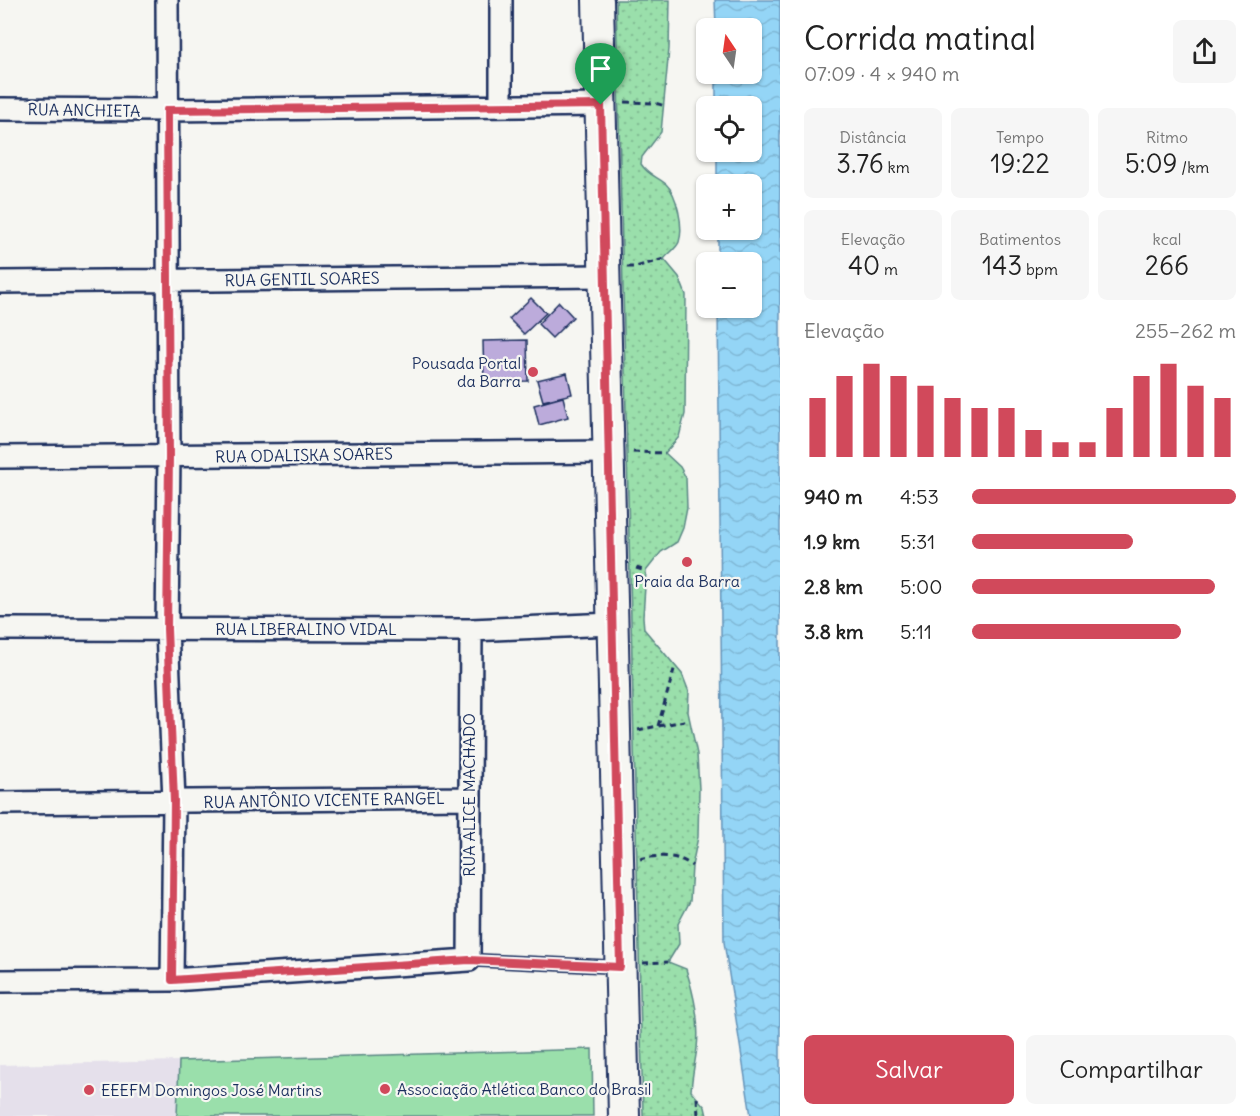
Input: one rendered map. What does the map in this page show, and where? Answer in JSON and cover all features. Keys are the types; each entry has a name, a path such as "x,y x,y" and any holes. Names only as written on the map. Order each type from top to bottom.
{"street":[{"path":"167,0 169,457 167,629 174,801 172,980"},
{"path":"501,0 501,106"},
{"path":"598,0 611,104 615,271 619,452 612,624 631,965 624,1116"},
{"name":"RUA ANCHIETA","path":"0,109 167,110 611,104"},
{"name":"RUA GENTIL SOARES","path":"0,282 615,271"},
{"name":"RUA ODALISKA SOARES","path":"0,457 619,452"},
{"name":"RUA LIBERALINO VIDAL","path":"0,629 471,630 612,624"},
{"name":"RUA ALICE MACHADO","path":"469,960 471,630"},
{"name":"RUA ANTÔNIO VICENTE RANGEL","path":"0,803 469,798"},
{"path":"0,981 172,980 469,960"}],"lane":[{"path":"469,960 631,965"}],"path":[{"path":"611,104 655,103 665,106"},
{"path":"615,271 664,259"},
{"path":"619,452 664,453"},
{"path":"658,726 675,666"},
{"path":"636,731 689,720"},
{"path":"639,860 668,856 684,859 692,866"},
{"path":"631,965 668,962"},
{"path":"697,1098 698,1116"}],"shaded area":[{"name":"EEEFM Domingos José Martins","path":"179,1061 177,1116 0,1116 0,1065"}],"green space":[{"path":"616,0 670,0 669,49 661,132 642,157 641,164 646,171 670,189 680,220 679,242 664,259 679,277 686,295 685,414 679,437 665,453 680,467 686,478 687,508 683,528 677,542 661,552 646,571 643,617 644,629 682,674 689,692 688,712 697,754 698,837 692,866 690,901 678,924 679,944 668,962 686,969 692,989 698,1038 691,1091 705,1107 707,1116 643,1116"},
{"name":"Associação Atlética Banco do Brasil","path":"592,1049 593,1116 177,1116 179,1061"}],"water":[{"path":"715,0 780,0 780,1116 751,1116 724,942 718,318 762,318 762,252 718,252 718,240 762,240 762,174 717,174 717,162 762,162 762,96 716,96 716,84 762,84 762,18 716,18"}],"building":[{"path":"531,298 546,313 524,334 509,319"},
{"path":"559,302 573,317 552,338 538,324"},
{"path":"527,340 528,381 484,382 483,341"},
{"path":"567,373 572,394 543,401 537,380"},
{"path":"563,397 568,417 539,425 534,405"}],"place":[{"name":"Pousada Portal da Barra","path":"533,372"},
{"name":"Praia da Barra","path":"687,562"},
{"name":"Associação Atlética Banco do Brasil","path":"385,1089"},
{"name":"EEEFM Domingos José Martins","path":"89,1090"}],"route":[{"path":"601,105 620,967 469,960 172,980 174,801 167,629 169,457 167,110 601,105"}]}
